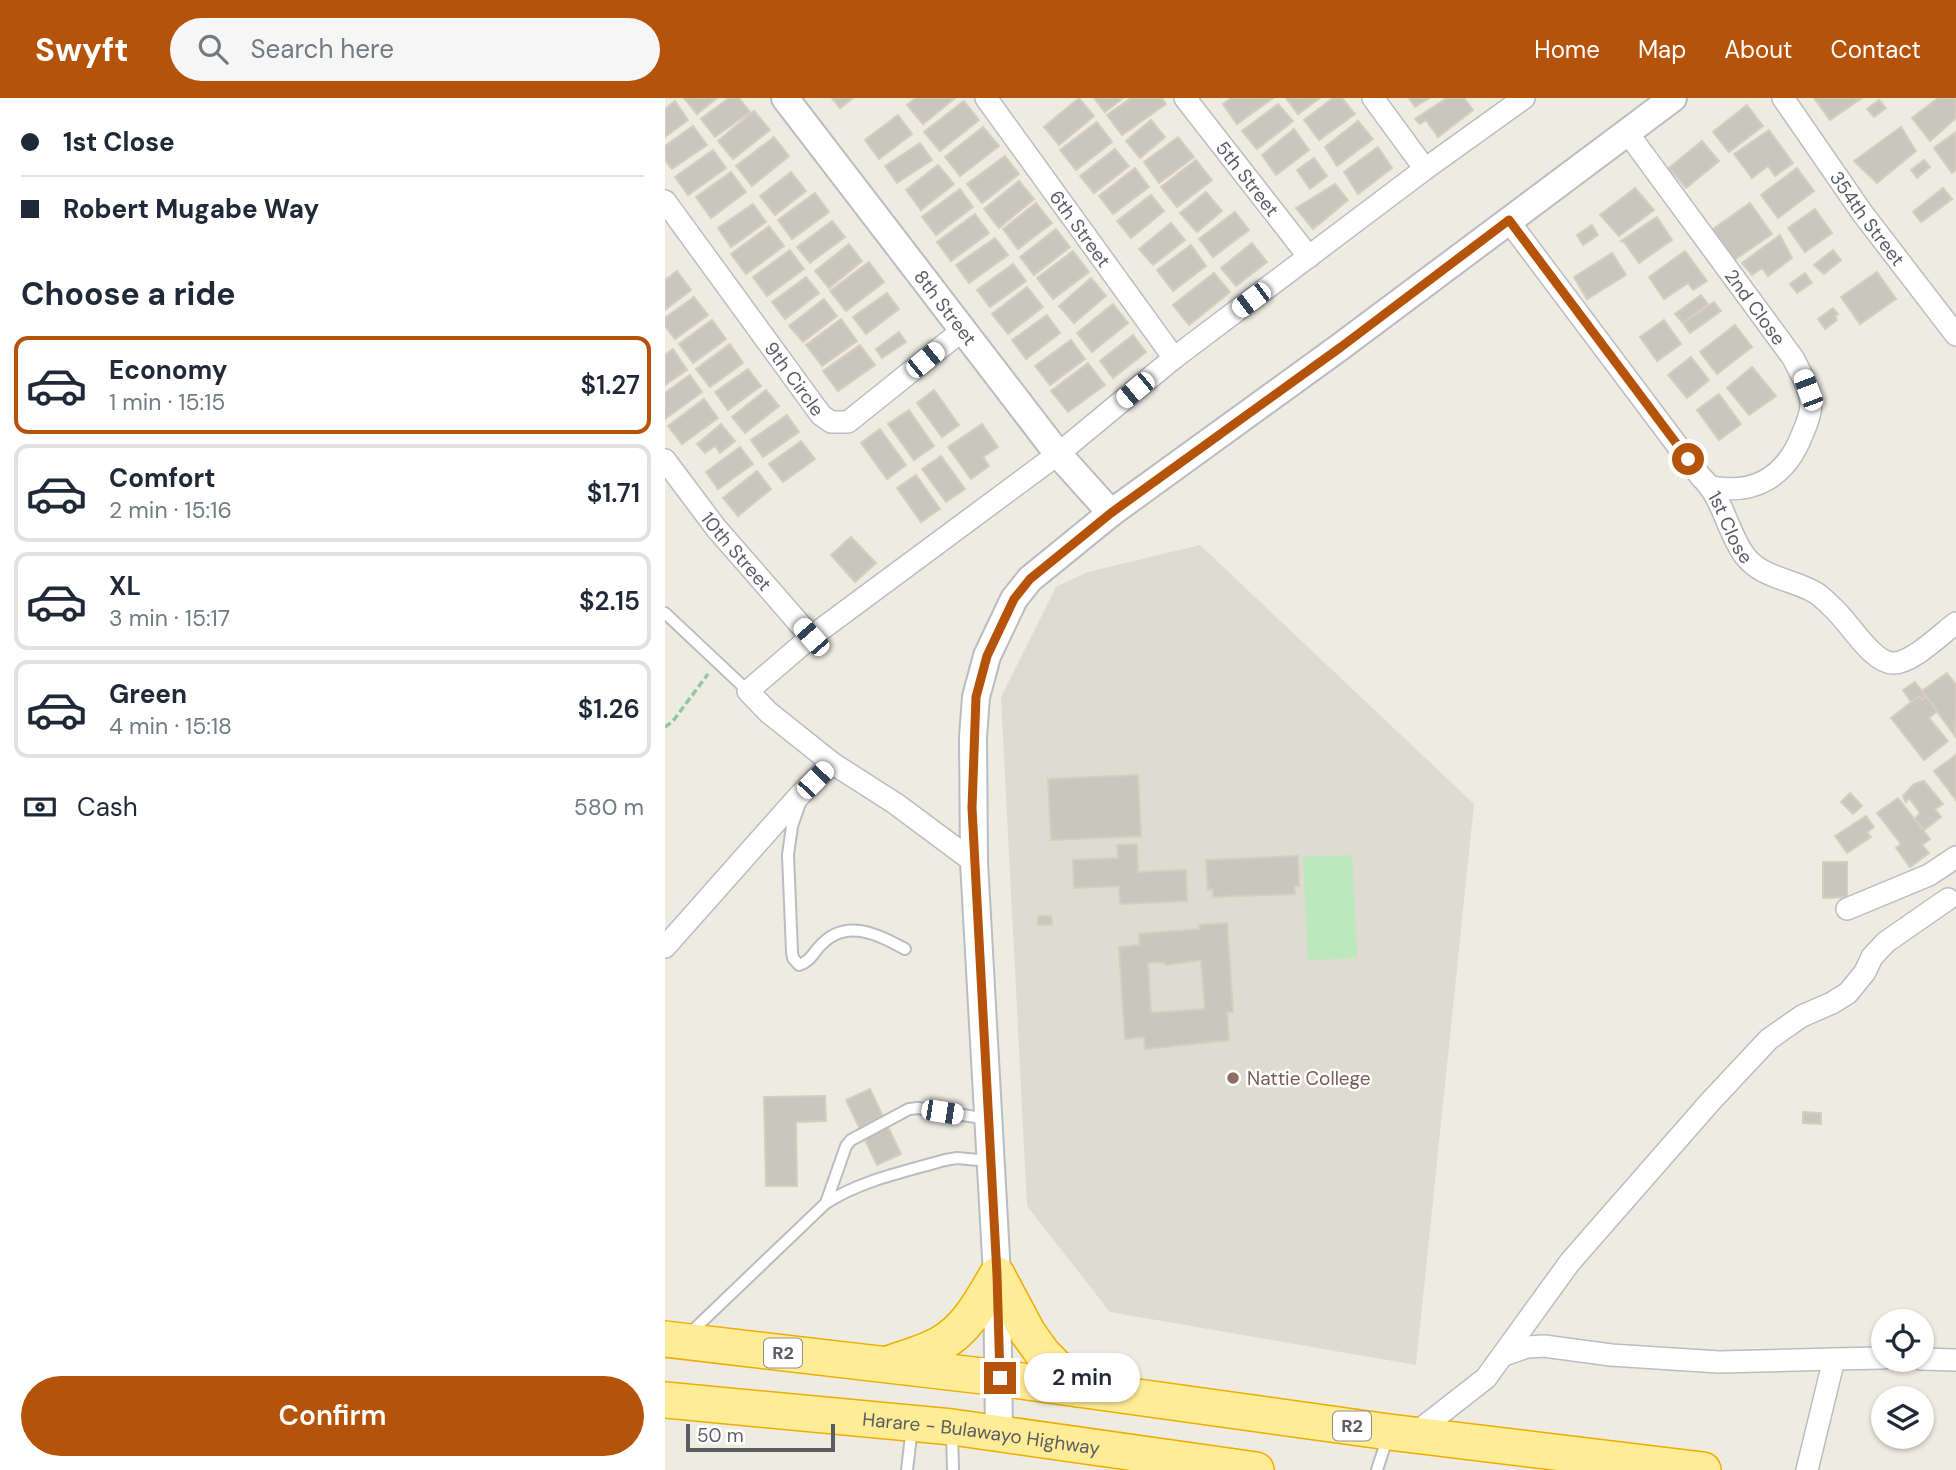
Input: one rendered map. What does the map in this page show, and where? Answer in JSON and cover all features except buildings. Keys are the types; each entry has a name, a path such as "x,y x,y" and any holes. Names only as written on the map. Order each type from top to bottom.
{"highway":[{"path":"885,1366 932,1348 960,1330 997,1275 1028,1333 1043,1354 1078,1389"},
{"name":"R2","path":"673,1340 1000,1378 1401,1433 1703,1470"},
{"name":"Harare - Bulawayo Highway","path":"665,1400 952,1427 1149,1463 1256,1470"}],"street":[{"name":"8th Street","path":"785,98 1058,454 1111,513"},
{"name":"6th Street","path":"986,98 1174,358"},
{"name":"5th Street","path":"1185,98 1309,257"},
{"path":"1373,98 1425,169"},
{"path":"974,862 896,804 832,763 768,712 748,691 811,637 1058,454 1174,358 1524,98"},
{"path":"999,1434 997,1275 974,862 973,737 976,697 987,656 1014,599 1030,579 1111,513 1341,347 1672,98"},
{"name":"354th Street","path":"1783,98 1863,214 1956,335"},
{"name":"2nd Close","path":"1627,132 1793,358 1808,390 1811,404 1803,432 1794,451 1775,474 1755,486 1743,489 1712,487"},
{"name":"9th Circle","path":"665,201 821,415 831,422 848,422 964,329"},
{"name":"1st Close","path":"1509,220 1701,477 1712,487 1725,520 1746,557 1758,569 1815,593 1836,610 1879,659 1892,663 1907,660 1956,623"},
{"name":"10th Street","path":"665,460 716,528 811,637"},
{"path":"665,947 799,796 832,763"},
{"path":"1847,909 1929,875 1956,857"},
{"path":"1401,1433 1486,1378 1570,1262 1769,1039 1802,1016 1848,993 1865,972 1872,957 1886,942 1952,904 1929,875"},
{"path":"1504,1354 1527,1347 1544,1346 1611,1355 1720,1362 1871,1358"},
{"path":"1807,1470 1834,1359"},
{"path":"1934,1359 1956,1360"}],"lane":[{"path":"665,612 748,691"},
{"path":"799,796 800,804 792,826 788,855 792,952 795,963 804,963 827,939 848,930 879,935 905,949"},
{"path":"826,1203 846,1146 851,1140 900,1112 918,1108 988,1119"},
{"path":"673,1340 826,1203 845,1191 870,1181 945,1160 957,1158 990,1161"},
{"path":"907,1470 912,1424"},
{"path":"952,1427 953,1470"},
{"path":"1377,1470 1401,1433"}],"path":[{"path":"665,727 673,722 704,677 722,665"}],"shaded area":[{"name":"Nattie College","path":"1200,545 1474,804 1416,1365 1110,1312 1027,1206 1001,697 1056,587 1088,572"}],"green space":[{"path":"1352,855 1357,958 1308,960 1303,857"}],"place":[{"name":"Nattie College","path":"1233,1078"}],"route":[{"path":"1000,1378 997,1275 974,862 973,737 976,697 987,656 1014,599 1030,579 1111,513 1341,347 1509,220 1688,459"}]}
